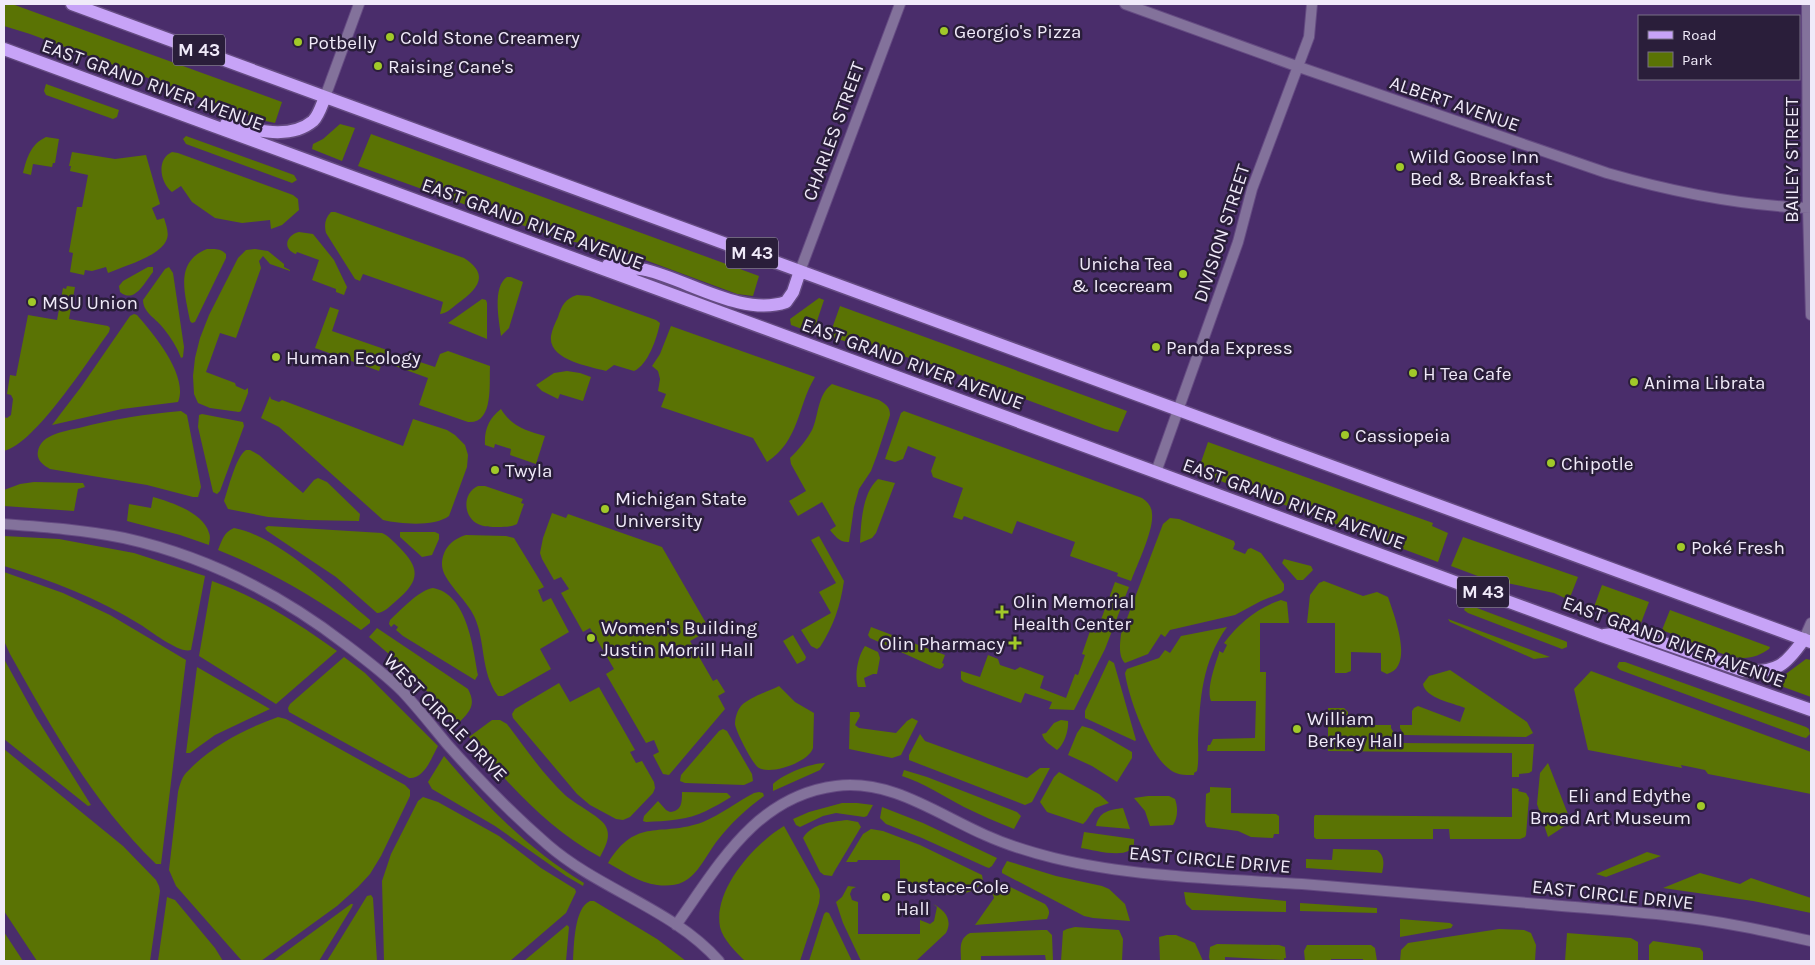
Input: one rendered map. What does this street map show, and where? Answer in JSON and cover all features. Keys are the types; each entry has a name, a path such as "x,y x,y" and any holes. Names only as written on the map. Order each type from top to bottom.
{"main road":[{"name":"M 43","path":"72,4 1808,640"},
{"name":"EAST GRAND RIVER AVENUE","path":"4,49 1602,636 1811,710"},
{"path":"184,116 261,131 297,130 314,120 325,97"},
{"path":"585,262 646,270 738,302 754,305 773,305 786,302 793,292 800,271"},
{"path":"1602,636 1632,632 1744,670 1758,672 1772,670 1784,664 1808,640"}],"street":[{"path":"325,97 359,4"},
{"name":"CHARLES STREET","path":"800,271 900,4"},
{"name":"ALBERT AVENUE","path":"1126,4 1578,165 1644,184 1740,202 1810,208"},
{"name":"DIVISION STREET","path":"1156,472 1238,242 1252,189 1310,36 1312,4"},
{"name":"BAILEY STREET","path":"1807,4 1811,316"},
{"name":"WEST CIRCLE DRIVE","path":"4,524 93,533 124,538 154,546 209,565 248,583 318,623 401,690 448,744 519,819 550,847 593,877 676,925 697,940 719,961"},
{"path":"1808,640 1811,622"},
{"name":"EAST CIRCLE DRIVE","path":"676,925 729,852 756,822 776,807 802,795 837,786 863,786 913,799 1009,846 1057,859 1110,868 1178,875 1388,890 1674,916 1750,928 1811,941"}],"green space":[{"path":"4,4 12,4 282,102 275,123 261,120 4,26"},
{"path":"46,84 119,110 117,117 113,119 46,95 44,91"},
{"path":"340,124 355,128 342,161 312,149 313,144 323,139"},
{"path":"371,134 759,276 753,296 737,294 629,254 561,239 358,166"},
{"path":"186,136 294,175 297,180 292,183 186,144 183,139"},
{"path":"46,137 59,139 55,163 53,163 52,167 33,164 31,175 23,173 33,147"},
{"path":"72,152 115,159 146,155 160,204 152,208 157,220 164,218 168,235 162,247 148,256 108,273 106,267 92,271 85,270 84,275 70,272 73,253 69,252 77,207 82,207 88,175 70,171 71,166 69,166"},
{"path":"172,152 293,195 298,199 299,210 282,225 271,229 270,220 242,223 215,218 192,202 181,186 172,192 168,188 163,177 162,165 167,155"},
{"path":"331,212 464,258 477,270 479,276 475,288 464,299 445,313 440,314 443,302 363,274 360,281 355,279 326,233 327,217"},
{"path":"299,232 313,234 334,260 347,287 344,295 336,292 336,289 312,280 319,260 297,252 296,254 289,249 287,242 291,236"},
{"path":"207,249 222,251 226,254 226,258 195,322 192,323 184,289 184,279 190,262"},
{"path":"246,250 268,251 290,271 270,264 263,256 259,261 261,268 236,338 220,333 206,372 235,383 236,386 245,390 248,388 248,393 239,412 210,408 198,403 194,394 193,376 200,338 209,315 238,258"},
{"path":"148,267 153,267 153,272 139,291 130,295 120,292 119,286 123,281"},
{"path":"169,267 173,273 184,347 183,357 181,358 176,346 161,325 145,309 143,300 165,269"},
{"path":"507,277 523,282 509,328 501,336 498,296 499,288"},
{"path":"67,286 75,287 69,319 108,326 110,328 109,332 46,417 17,445 4,451 4,417 7,418 11,415 13,399 11,395 7,394 10,375 16,376 28,315 57,320 63,288 66,289"},
{"path":"577,295 589,296 660,323 648,357 639,368 634,371 614,365 606,371 571,361 556,351 552,344 551,336 554,326 564,303"},
{"path":"819,298 824,300 813,333 791,325 790,319"},
{"path":"482,299 486,300 487,303 487,339 448,323"},
{"path":"840,306 1127,411 1118,432 1105,429 925,362 829,337"},
{"path":"330,307 339,310 332,331 387,350 379,371 315,348"},
{"path":"134,314 152,333 174,368 180,392 178,402 122,409 52,425 130,316"},
{"path":"671,326 815,377 786,444 767,462 753,438 661,407 666,394 658,391 660,379 658,371 652,366 660,354"},
{"path":"448,351 490,366 486,410 482,417 476,421 468,422 419,405 428,378 395,366 399,355 435,367 440,354"},
{"path":"567,371 591,377 583,401 560,394 558,399 542,391 536,385 554,373"},
{"path":"832,384 879,400 887,406 890,412 871,471 859,489 854,507 849,542 840,540 830,530 836,526 822,502 798,516 789,501 806,491 791,464 790,458 812,430 821,399"},
{"path":"270,396 271,399 279,402 282,400 403,446 413,419 447,430 455,435 465,445 468,455 467,467 449,516 435,522 426,523 399,523 383,520 279,427 261,418"},
{"path":"501,409 515,424 545,436 536,464 510,455 511,449 495,444 494,448 485,445 485,434 488,425 493,416"},
{"path":"181,411 187,415 201,487 198,497 147,485 50,469 38,457 42,442 60,432 117,419"},
{"path":"904,411 1142,498 1151,509 1152,521 1148,538 1131,581 1117,576 1118,573 1070,556 1075,542 1017,521 1012,534 964,516 962,520 953,517 963,488 933,477 931,471 936,457 908,446 903,459 895,462 885,459 901,413"},
{"path":"199,415 243,422 244,426 220,491 217,494 213,492 198,427"},
{"path":"1208,442 1433,523 1432,526 1448,533 1438,562 1211,476 1200,465"},
{"path":"246,450 259,455 303,493 318,478 327,482 360,514 359,521 268,517 228,509 224,501 239,459"},
{"path":"878,479 895,483 876,533 872,538 860,543 866,500"},
{"path":"34,482 83,483 85,487 78,489 74,511 4,506 4,490 20,484"},
{"path":"478,486 485,486 523,499 521,503 524,504 517,524 508,527 490,527 473,521 469,516 466,505 469,494"},
{"path":"153,497 186,509 201,520 210,535 209,545 127,521 129,504 151,508"},
{"path":"552,513 566,518 568,514 662,547 710,630 690,641 713,681 717,679 724,690 725,692 718,696 725,709 669,775 663,774 653,755 659,752 654,740 646,743 606,674 614,669 590,628 583,632 561,593 569,589 561,577 554,580 542,559 540,553 543,538"},
{"path":"1170,518 1179,519 1234,541 1233,549 1245,554 1251,548 1261,553 1284,584 1284,590 1235,615 1170,630 1165,637 1161,634 1148,654 1125,663 1120,653 1121,634 1163,524"},
{"path":"268,526 382,533 394,541 412,563 414,569 413,582 389,607 377,613 336,577 267,531 265,528"},
{"path":"234,528 251,533 287,553 370,620 370,623 361,630 292,586 256,566 218,550 226,534"},
{"path":"400,532 435,532 439,534 439,539 432,555 422,557 400,537"},
{"path":"466,535 514,538 544,587 538,590 543,602 551,598 569,632 540,649 551,669 503,696 498,696 488,677 478,626 474,616 450,584 443,571 442,559 446,550 456,539"},
{"path":"4,536 59,539 134,553 205,576 191,650 173,646 141,625 92,599 39,577 4,566"},
{"path":"819,536 844,581 841,599 833,623 820,647 817,649 811,646 801,630 831,613 819,592 836,583 811,540"},
{"path":"1463,537 1578,577 1569,600 1554,593 1483,578 1451,566"},
{"path":"1284,559 1311,566 1313,570 1303,580 1297,580 1282,563"},
{"path":"4,572 63,593 110,615 186,660 161,864 156,864 133,841 93,791 58,738 10,654 4,641"},
{"path":"212,581 261,603 307,630 337,651 276,704 199,656"},
{"path":"1324,581 1363,596 1377,592 1388,597 1398,627 1400,640 1400,662 1395,669 1387,674 1381,671 1381,653 1351,652 1351,671 1335,673 1335,623 1307,623 1310,595 1319,583"},
{"path":"1115,582 1129,587 1105,649 1074,710 1049,709 1052,702 1025,693 1021,703 964,682 961,679 961,671 980,677 988,655 998,659 1000,665 1015,670 1020,667 1044,676 1040,688 1066,698 1075,674 1078,675 1085,655 1082,654 1090,631 1096,633"},
{"path":"1602,585 1649,602 1641,623 1594,607"},
{"path":"433,588 444,592 454,600 461,611 474,650 478,675 475,680 403,636 396,630 398,627 394,624 391,627 389,624 390,620 410,601 422,592"},
{"path":"1281,600 1287,602 1289,623 1260,623 1260,672 1266,672 1265,751 1207,751 1208,745 1210,745 1213,739 1255,738 1256,701 1211,701 1210,684 1219,651 1223,653 1227,645 1224,643 1242,623 1256,612"},
{"path":"1466,605 1565,641 1567,642 1567,647 1562,649 1468,613 1464,610"},
{"path":"1670,610 1770,647 1760,654 1747,658 1726,655 1715,651 1662,630"},
{"path":"1448,619 1550,657 1534,659 1450,622"},
{"path":"871,627 945,655 942,663 944,664 943,667 940,669 936,668 870,638 868,635"},
{"path":"1227,627 1207,667 1201,695 1197,771 1194,775 1183,775 1171,770 1161,761 1147,738 1130,696 1125,673 1127,669 1159,658 1165,650 1170,653 1181,636"},
{"path":"377,628 468,689 472,700 471,708 458,724 404,667 369,637"},
{"path":"793,635 806,657 805,660 797,664 783,641"},
{"path":"865,646 878,652 880,658 877,674 864,678 866,687 858,687 856,677 857,666"},
{"path":"344,657 365,673 438,746 423,772 419,775 409,778 289,712 290,704"},
{"path":"4,659 36,717 91,805 88,806 4,739"},
{"path":"1806,659 1811,660 1811,697 1775,684 1783,676"},
{"path":"1109,660 1114,663 1135,741 1085,718 1085,711"},
{"path":"1619,662 1625,662 1806,727 1809,729 1810,734 1806,738 1802,737 1620,670 1617,667"},
{"path":"197,667 270,709 215,735 190,753 186,753"},
{"path":"1450,670 1527,722 1533,733 1526,737 1404,735 1400,725 1412,725 1412,711 1418,706 1460,722 1465,708 1434,696 1425,689 1423,684 1429,676"},
{"path":"1591,671 1811,752 1811,794 1708,774 1705,770 1681,765 1682,768 1588,750 1574,689"},
{"path":"559,683 570,702 599,687 635,750 630,752 636,763 642,761 654,782 655,788 653,793 630,817 623,820 616,819 590,805 577,794 513,718 512,714 515,709"},
{"path":"779,686 795,702 814,713 813,748 805,758 798,762 781,768 765,770 756,766 749,755 741,741 735,719 738,710 745,703"},
{"path":"1328,708 1344,708 1348,712 1348,725 1391,725 1400,743 1534,744 1532,771 1519,774 1519,777 1512,777 1512,753 1328,751"},
{"path":"850,712 859,712 860,716 855,725 859,728 896,733 912,718 918,721 901,755 892,758 849,749"},
{"path":"278,717 286,719 405,785 410,790 410,796 381,856 370,874 358,887 337,906 261,961 242,961 176,886 169,870 178,792 184,775 207,754 242,732"},
{"path":"492,720 500,720 507,724 534,761 557,787 569,799 602,821 607,829 608,837 600,857 545,818 513,788 469,737"},
{"path":"1061,720 1068,721 1068,729 1064,741 1057,750 1046,741 1042,734 1046,733 1054,723"},
{"path":"1082,726 1092,729 1132,752 1132,758 1117,782 1092,766 1068,755"},
{"path":"723,729 727,731 752,774 753,781 744,785 685,783 680,781 681,775 719,731"},
{"path":"920,734 925,741 1027,778 1040,768 1050,768 1032,802 1025,805 909,760 909,755"},
{"path":"4,749 123,846 156,880 160,891 150,961 37,961 4,911"},
{"path":"444,756 509,826 545,856 584,883 583,886 495,826 432,789 428,782"},
{"path":"825,763 820,770 773,791 773,784 783,776 805,767"},
{"path":"1548,763 1571,822 1548,837 1537,804 1540,773"},
{"path":"904,770 1017,812 1021,816 1014,829 970,810 926,786 902,776"},
{"path":"1059,772 1099,794 1109,803 1095,808 1083,824 1047,812 1040,802 1054,777"},
{"path":"1210,787 1231,788 1231,813 1276,814 1279,816 1279,834 1274,834 1273,838 1251,837 1238,831 1207,827 1205,822 1206,794 1210,792"},
{"path":"1512,788 1526,793 1529,798 1526,835 1520,839 1450,839 1449,829 1433,829 1433,839 1316,839 1314,837 1315,815 1512,817"},
{"path":"682,792 727,793 731,797 706,811 692,816 669,820 643,821 644,816 658,801 670,812 677,810 681,802"},
{"path":"759,792 763,793 764,796 733,822 698,869 683,882 670,885 650,884 608,863 619,848 629,839 639,834 674,829 703,822"},
{"path":"1169,796 1175,799 1177,812 1173,825 1150,826 1145,811 1134,798"},
{"path":"423,797 438,802 499,836 541,868 575,889 576,892 566,913 510,961 384,961 382,881 391,854 418,801"},
{"path":"842,803 873,805 867,816 864,817 836,813 823,816 800,827 796,825 793,819 809,812"},
{"path":"882,807 923,823 997,858 989,868 886,824 880,818"},
{"path":"1123,808 1130,829 1096,826 1102,814"},
{"path":"847,820 858,822 861,827 832,876 824,875 820,872 803,838 817,826"},
{"path":"784,826 819,889 819,903 800,961 745,961 730,946 720,927 723,898 738,869 749,856 760,844"},
{"path":"871,829 883,831 920,845 982,875 983,881 973,890 961,894 933,894 931,890 900,891 900,860 858,860 857,862 846,862 863,834"},
{"path":"1084,832 1134,839 1133,846 1129,851 1122,853 1081,848"},
{"path":"1333,849 1377,850 1383,860 1382,873 1306,868 1306,859 1332,860"},
{"path":"1647,852 1661,856 1606,877 1596,874"},
{"path":"1007,861 1109,889 1125,904 1130,921 1084,916 1002,873"},
{"path":"1700,873 1740,884 1751,878 1811,898 1811,913 1753,901 1663,888"},
{"path":"996,882 1002,883 1045,904 1049,911 1047,919 975,925 994,898 990,887"},
{"path":"848,886 856,887 852,889 850,894 852,900 858,902 858,934 920,934 920,920 930,924 934,921 937,907 933,904 941,909 947,916 949,924 946,933 916,961 861,961 843,923 836,902 842,897"},
{"path":"1184,892 1286,901 1286,912 1192,910 1186,904"},
{"path":"371,895 373,898 377,961 327,961 367,896"},
{"path":"167,897 175,900 215,948 223,961 158,961"},
{"path":"590,901 594,901 657,939 686,961 573,961 578,919 585,905"},
{"path":"1300,903 1377,908 1377,913 1300,911"},
{"path":"353,904 352,907 319,961 273,961"},
{"path":"826,912 829,913 852,961 809,961"},
{"path":"1400,919 1450,923 1453,925 1451,928 1400,937"},
{"path":"567,925 569,927 566,961 524,961"},
{"path":"1075,927 1119,930 1123,939 1122,961 1061,961 1063,931"},
{"path":"1499,929 1524,930 1531,933 1536,945 1535,961 1400,961 1401,950 1408,943"},
{"path":"1047,930 1052,935 1053,961 1046,961 1045,955 981,956 981,961 961,961 962,942 966,935 970,933"},
{"path":"4,932 23,961 4,961"},
{"path":"1567,933 1631,938 1638,942 1638,961 1565,961"},
{"path":"1176,935 1195,943 1203,961 1160,961 1159,937"},
{"path":"1653,941 1700,948 1703,952 1703,961 1649,961 1649,945"},
{"path":"1217,944 1279,945 1285,947 1286,958 1284,960 1225,957 1225,961 1210,961 1210,947"},
{"path":"1307,945 1371,945 1375,948 1377,961 1331,959 1331,961 1305,961 1304,951"}],"place":[{"name":"Georgio's Pizza","path":"944,31"},
{"name":"Cold Stone Creamery","path":"390,37"},
{"name":"Potbelly","path":"298,42"},
{"name":"Raising Cane's","path":"378,66"},
{"name":"Wild Goose Inn Bed & Breakfast","path":"1400,167"},
{"name":"Unicha Tea & Icecream","path":"1183,274"},
{"name":"MSU Union","path":"32,302"},
{"name":"Panda Express","path":"1156,347"},
{"name":"Human Ecology","path":"276,357"},
{"name":"H Tea Cafe","path":"1413,373"},
{"name":"Anima Librata","path":"1634,382"},
{"name":"Cassiopeia","path":"1345,435"},
{"name":"Chipotle","path":"1551,463"},
{"name":"Twyla","path":"495,470"},
{"name":"Michigan State University","path":"605,509"},
{"name":"Poké Fresh","path":"1681,547"},
{"name":"Olin Memorial Health Center","path":"1002,612"},
{"name":"Women's Building Justin Morrill Hall","path":"591,638"},
{"name":"Olin Pharmacy","path":"1015,643"},
{"name":"William Berkey Hall","path":"1297,729"},
{"name":"Eli and Edythe Broad Art Museum","path":"1701,806"},
{"name":"Eustace-Cole Hall","path":"886,897"}]}
